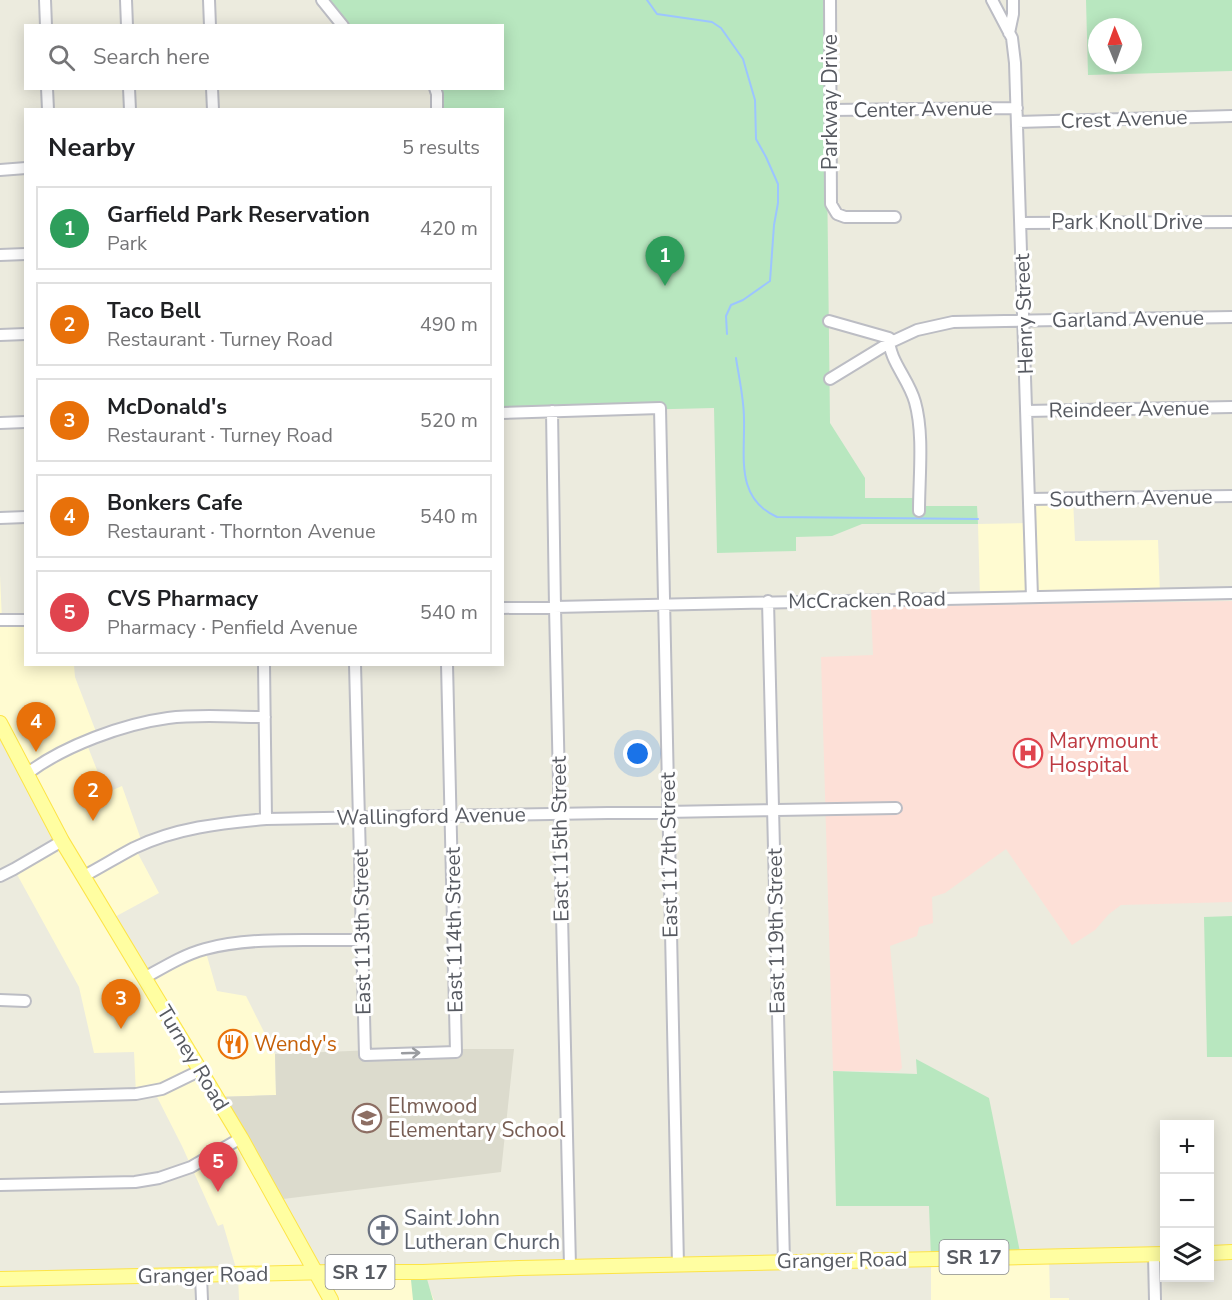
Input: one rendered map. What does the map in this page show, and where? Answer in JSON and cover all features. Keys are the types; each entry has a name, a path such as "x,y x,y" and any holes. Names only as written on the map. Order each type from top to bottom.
{"main road":[{"name":"Turney Road","path":"2,732 28,773 62,841 241,1138 331,1300"},
{"path":"1214,1253 1232,1252"},
{"name":"Granger Road","path":"0,1279 474,1271 519,1268 1160,1254"}],"street":[{"path":"45,0 46,24"},
{"path":"126,0 127,24"},
{"path":"208,0 210,24"},
{"path":"322,0 341,24"},
{"name":"Parkway Drive","path":"830,0 831,204 837,214 845,218 895,218"},
{"name":"Henry Street","path":"1009,33 1013,0"},
{"name":"Henry Street","path":"997,1 1009,33 1015,63 1032,597"},
{"path":"47,90 48,108"},
{"path":"129,90 130,108"},
{"path":"212,90 213,108"},
{"path":"436,90 438,108"},
{"name":"Center Avenue","path":"830,110 1017,108"},
{"name":"Crest Avenue","path":"1017,122 1232,116"},
{"path":"0,170 24,168"},
{"name":"Park Knoll Drive","path":"1021,223 1232,222"},
{"path":"0,255 24,254"},
{"name":"Garland Avenue","path":"830,379 917,330 953,322 1232,317"},
{"path":"829,321 889,338 889,350 905,376 915,402 919,432 919,510"},
{"path":"0,335 24,334"},
{"name":"Reindeer Avenue","path":"1026,411 1232,407"},
{"name":"East 117th Street","path":"552,411 660,408 678,1265"},
{"path":"504,413 552,411"},
{"name":"East 115th Street","path":"552,411 570,1267"},
{"path":"0,423 24,422"},
{"name":"Southern Avenue","path":"1029,499 1232,496"},
{"path":"0,518 24,517"},
{"name":"McCracken Road","path":"504,608 1232,592"},
{"name":"East 119th Street","path":"768,601 784,1262"},
{"path":"0,620 24,620"},
{"path":"264,666 266,819"},
{"name":"East 113th Street","path":"356,666 365,1055"},
{"name":"East 114th Street","path":"365,1055 456,1052 447,666"},
{"path":"28,773 85,742 122,729 168,718 265,717"},
{"name":"Wallingford Avenue","path":"84,876 135,848 177,832 215,824 266,819 896,808"},
{"path":"0,876 62,841"},
{"path":"146,977 204,949 246,942 363,940"},
{"path":"0,1000 25,1001"},
{"path":"0,1098 136,1094 162,1089 199,1071"},
{"path":"0,1185 135,1182 159,1179 191,1167 241,1138"},
{"path":"1155,1300 1160,1254"},
{"path":"201,1276 202,1300"}],"shaded area":[{"path":"1029,499 1073,499 1075,541 1158,540 1160,594 980,598 978,524 1030,523"},
{"path":"0,575 2,620 24,620 24,666 74,666 75,677 98,737 86,742 106,793 122,786 143,845 135,848 159,893 111,919 146,977 205,949 217,991 246,996 275,1054 276,1095 216,1097 315,1273 423,1272 434,1300 239,1300 238,1275 223,1224 218,1226 154,1091 136,1094 134,1052 94,1053 79,987 14,869 62,840 6,735 0,738"},
{"name":"Marymount Hospital","path":"1232,601 1232,902 1121,905 1109,914 1095,930 1072,945 1006,849 945,893 932,897 933,923 919,927 917,936 890,946 902,1068 899,1071 833,1071 821,657 873,655 871,607"},
{"name":"Elmwood Elementary School","path":"400,1049 514,1049 501,1172 275,1200 215,1097 276,1095 275,1054"},
{"path":"1049,1256 1050,1298 1069,1298 1069,1300 931,1300 931,1258"}],"green space":[{"path":"322,0 825,0 830,423 865,478 865,498 919,498 920,506 977,506 978,524 862,524 832,536 796,537 796,551 717,553 714,408 504,413 504,108 437,108 435,90 504,90 504,24 342,24"},
{"path":"1086,0 1232,0 1232,71 1088,75"},
{"path":"1232,916 1232,1057 1207,1057 1204,917"},
{"path":"916,1059 989,1098 1021,1257 931,1258 929,1206 836,1206 833,1071 917,1074"},
{"path":"427,1279 433,1300 413,1300 411,1280"}],"waterway":[{"path":"647,0 657,14 712,22 721,28 743,59 755,100 756,139 778,184 770,281 743,300 731,305 726,316 727,334"},
{"path":"736,358 744,411 745,475 754,499 764,509 777,517 978,519"}],"place":[{"name":"Garfield Park Reservation","path":"665,286"},
{"name":"Bonkers Cafe","path":"36,752"},
{"name":"Marymount Hospital","path":"1028,753"},
{"name":"Taco Bell","path":"93,821"},
{"name":"McDonald's","path":"121,1029"},
{"name":"Wendy's","path":"233,1044"},
{"name":"Elmwood Elementary School","path":"367,1118"},
{"name":"CVS Pharmacy","path":"218,1192"},
{"name":"Saint John Lutheran Church","path":"383,1230"}]}
